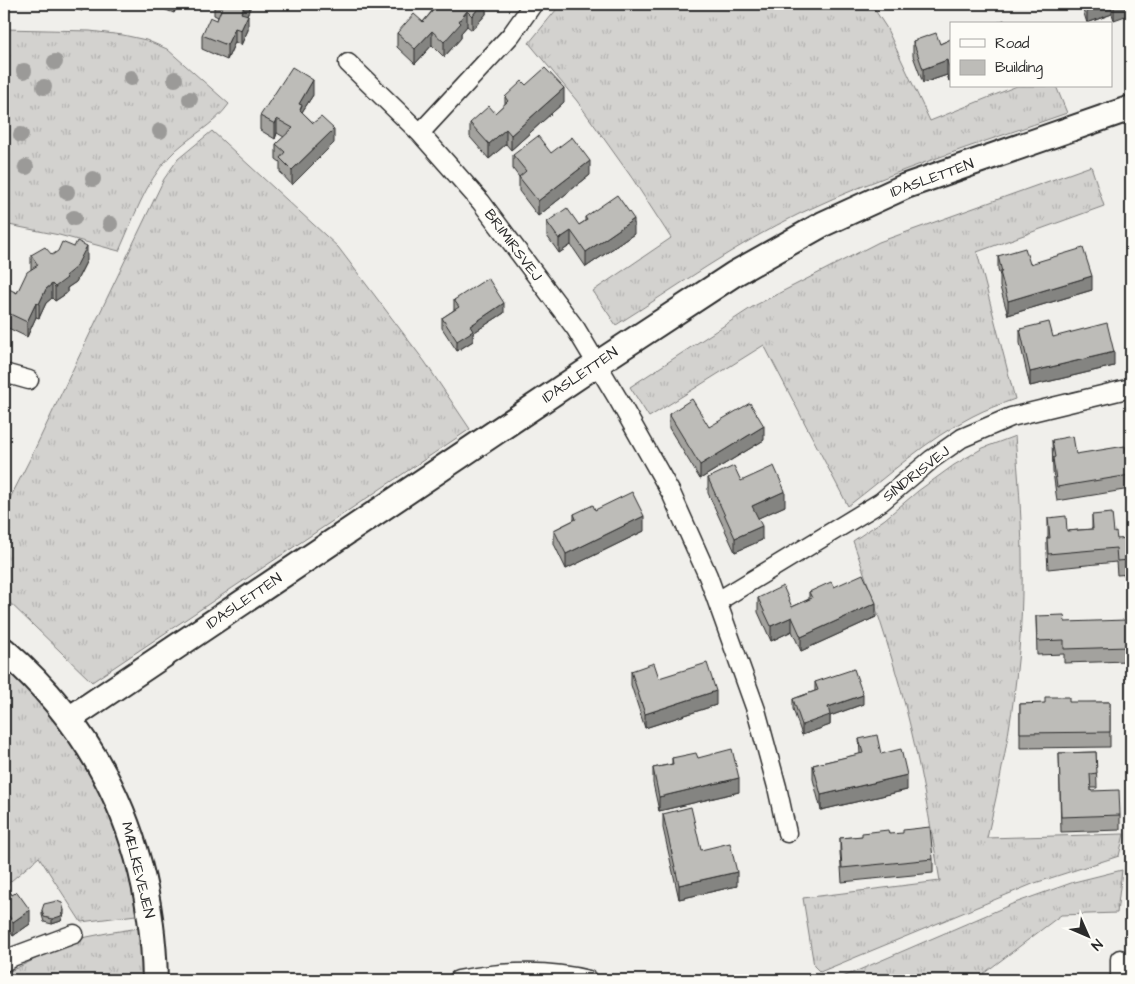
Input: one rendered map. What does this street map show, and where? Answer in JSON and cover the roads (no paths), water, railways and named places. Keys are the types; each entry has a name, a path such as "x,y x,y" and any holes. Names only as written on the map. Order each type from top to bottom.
{"street":[{"path":"420,133 511,35 533,4"},
{"name":"BRIMIRSVEJ","path":"348,63 420,133 481,202 576,329 597,364"},
{"name":"IDASLETTEN","path":"70,719 597,364 734,274 823,224 906,186 1131,108"},
{"path":"597,364 671,493 708,576 756,710 787,833"},
{"path":"4,372 29,380"},
{"name":"SINDRISVEJ","path":"718,601 881,502 932,459 962,438 1011,417 1131,388"},
{"name":"MÆLKEVEJEN","path":"4,650 46,691 70,719 108,781 126,822 144,882 151,917 155,980"},
{"path":"4,962 12,957 74,934"},
{"path":"1120,959 1120,980"},
{"path":"458,980 503,974 543,974 578,977 588,980"}]}
